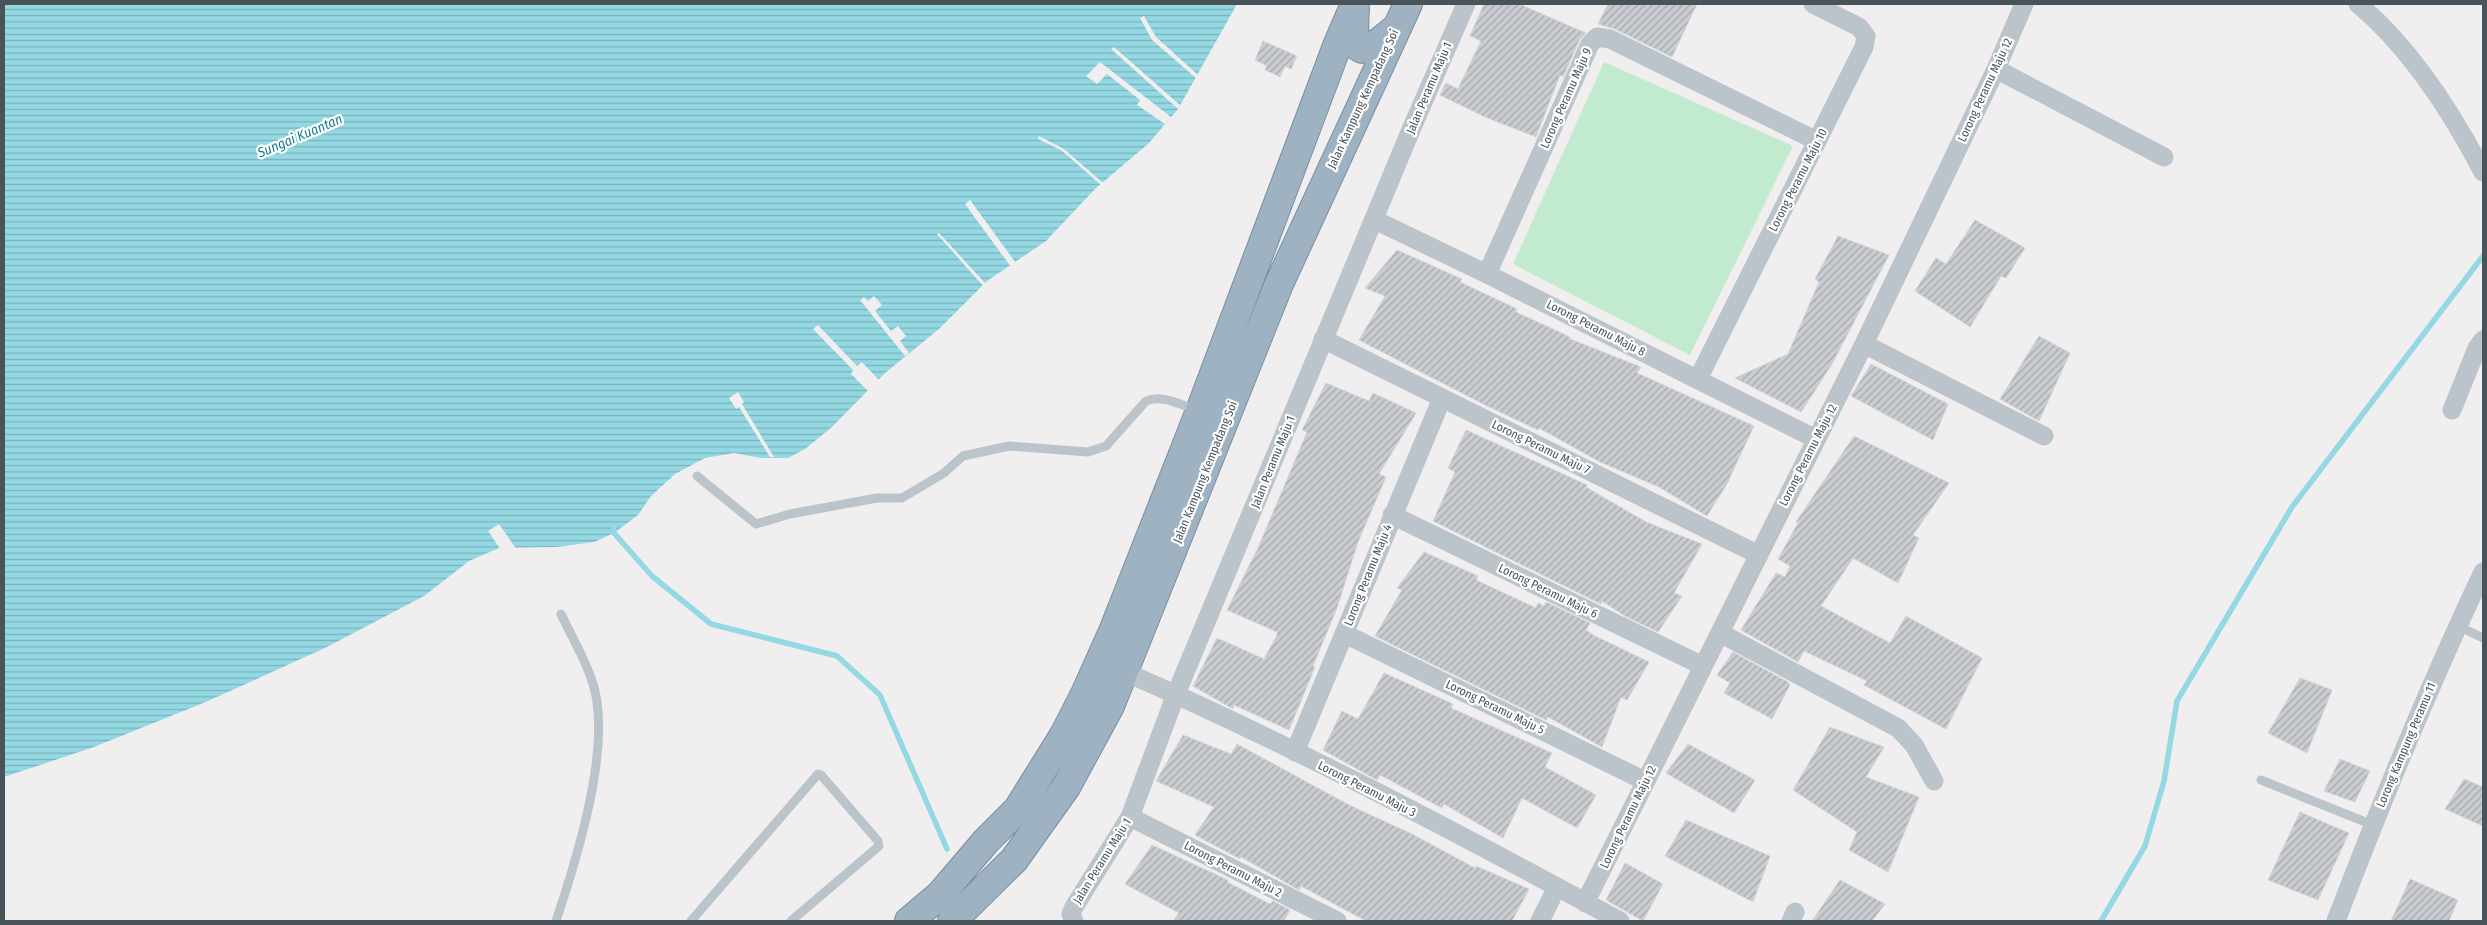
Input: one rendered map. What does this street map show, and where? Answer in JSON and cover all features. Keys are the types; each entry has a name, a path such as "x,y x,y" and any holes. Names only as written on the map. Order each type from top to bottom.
{"highway":[{"path":"1355,4 1354,37 1356,44 1361,49 1369,49 1376,46 1402,15"},
{"path":"908,921 940,895 986,841 1018,809 1064,735 1085,694 1114,629 1200,411 1337,46 1355,4"},
{"name":"Jalan Kampung Kempadang Soi","path":"956,918 1014,860 1071,780 1089,748 1125,672 1279,284 1402,15"}],"street":[{"name":"Jalan Peramu Maju 1","path":"1073,918 1074,907 1130,817 1176,694 1323,338 1375,220 1442,55 1466,4"},
{"name":"Lorong Peramu Maju 10","path":"1698,379 1864,47 1866,36 1859,27 1813,4"},
{"name":"Lorong Peramu Maju 12","path":"1585,902 1864,344 1996,69 2024,4"},
{"path":"2358,4 2371,15 2411,58 2460,129 2483,172"},
{"name":"Lorong Peramu Maju 9","path":"1487,274 1590,44 1597,36 1610,39 1817,141"},
{"path":"1996,69 2164,157"},
{"name":"Lorong Peramu Maju 8","path":"1375,220 1816,439"},
{"name":"Lorong Peramu Maju 7","path":"1323,338 1758,555"},
{"path":"2452,410 2477,348 2483,340"},
{"path":"1864,344 2044,436"},
{"name":"Lorong Peramu Maju 4","path":"1295,752 1442,398"},
{"name":"Lorong Peramu Maju 6","path":"1392,515 1703,666"},
{"name":"Lorong Kampung Peramu 11","path":"2336,921 2428,692 2483,572"},
{"path":"1720,633 1898,728 1914,744 1934,782"},
{"name":"Lorong Peramu Maju 5","path":"1345,634 1646,781"},
{"name":"Lorong Peramu Maju 3","path":"1125,672 1176,694 1295,752 1620,921"},
{"name":"Lorong Peramu Maju 2","path":"1130,817 1337,921"},
{"path":"1540,921 1557,887"}],"lane":[{"path":"697,476 756,524 816,509 877,498 902,498 944,473 963,456 1009,446 1088,452 1098,449 1106,446 1146,401 1152,398 1160,398 1200,411"},
{"path":"556,921 571,875 594,779 598,737 597,702 589,675 561,614"},
{"path":"2458,626 2483,638"},
{"path":"691,921 818,774 821,775 878,841 880,846 791,921"},
{"path":"2261,780 2373,825"}],"green space":[{"path":"1604,62 1793,146 1690,355 1513,264"}],"water":[{"name":"Sungai Kuantan","path":"4,4 1237,4 1178,109 1149,143 1095,189 1046,241 987,281 939,329 885,373 832,427 805,449 788,458 761,458 734,453 705,458 675,474 651,496 638,515 614,533 594,542 557,547 499,548 469,561 424,596 327,647 208,701 94,747 4,777"}],"pier":[{"path":"1144,16 1156,37 1198,75 1196,78 1152,40 1140,18"},
{"path":"1114,47 1180,105 1178,109 1111,49"},
{"path":"1100,62 1171,117 1165,124 1137,105 1140,100 1107,74 1097,84 1086,76"},
{"path":"1039,136 1064,149 1103,183 1101,185 1061,150 1038,139"},
{"path":"970,200 1016,263 1011,267 965,204"},
{"path":"939,233 987,285 984,287 937,234"},
{"path":"874,296 882,305 875,311 891,331 898,326 906,336 900,341 909,353 905,356 860,300 864,297 868,301"},
{"path":"818,325 857,366 862,362 880,381 869,392 851,374 853,370 813,329"},
{"path":"738,392 744,402 742,404 774,457 770,457 739,407 736,409 729,398"},
{"path":"499,524 516,550 501,550 488,531"}],"building":[{"path":"1484,4 1519,4 1586,33 1580,39 1563,77 1560,75 1536,137 1485,117 1440,95 1446,83 1458,89 1481,41 1470,36"},
{"path":"1608,4 1697,4 1672,57 1615,29 1598,24"},
{"path":"1263,41 1297,56 1291,69 1285,66 1280,77 1265,70 1267,66 1255,60"},
{"path":"1975,220 2025,248 2006,278 2001,276 1970,327 1915,291 1936,258 1946,264"},
{"path":"1838,236 1889,255 1832,364 1801,412 1735,378 1788,354 1819,282 1815,279"},
{"path":"1397,250 1462,279 1460,282 1517,309 1516,312 1570,337 1570,339 1641,367 1637,373 1754,426 1730,479 1707,516 1659,487 1600,462 1539,428 1538,430 1487,406 1359,340 1385,296 1365,288"},
{"path":"2039,336 2070,353 2039,421 2000,399"},
{"path":"1871,364 1948,404 1933,440 1851,396"},
{"path":"1326,383 1369,401 1373,393 1416,413 1379,474 1386,477 1358,542 1337,608 1289,730 1234,705 1233,709 1193,686 1217,638 1264,659 1277,635 1277,632 1227,610 1258,548 1307,432 1302,430"},
{"path":"1466,430 1587,485 1586,487 1646,522 1702,544 1674,593 1682,596 1658,632 1625,616 1602,601 1601,604 1433,521 1455,472 1448,468"},
{"path":"1854,436 1949,483 1913,535 1919,538 1898,583 1853,558 1821,606 1890,643 1906,616 1982,658 1946,729 1864,685 1867,681 1804,651 1798,662 1741,630 1776,573 1785,577 1790,566 1778,559 1798,523 1796,522"},
{"path":"1424,552 1478,576 1476,580 1536,608 1538,603 1544,606 1546,602 1590,623 1586,630 1593,635 1649,662 1627,700 1621,697 1602,747 1548,717 1546,720 1375,636 1402,590 1397,588"},
{"path":"1733,652 1788,682 1790,685 1772,719 1724,693 1730,683 1717,675"},
{"path":"1384,673 1453,704 1451,708 1552,753 1545,767 1596,795 1577,828 1522,798 1503,838 1444,804 1442,808 1380,775 1377,780 1323,750 1342,711 1358,719"},
{"path":"2300,678 2332,690 2307,753 2268,733"},
{"path":"1830,727 1884,747 1866,777 1919,797 1888,872 1849,850 1857,832 1793,790"},
{"path":"1183,735 1231,754 1237,744 1349,805 1412,834 1475,868 1476,866 1529,889 1512,921 1366,921 1301,886 1299,890 1241,857 1240,859 1195,835 1214,807 1156,781"},
{"path":"1688,744 1755,780 1734,813 1666,773"},
{"path":"2340,759 2370,771 2355,802 2324,791"},
{"path":"2464,779 2483,787 2483,826 2445,809"},
{"path":"2300,812 2349,833 2318,900 2268,880"},
{"path":"1686,820 1770,856 1753,902 1665,856"},
{"path":"1152,845 1228,880 1227,882 1270,904 1273,901 1290,910 1284,921 1173,921 1179,913 1125,884"},
{"path":"1625,863 1663,884 1643,921 1606,900"},
{"path":"2410,879 2458,900 2449,921 2391,921"},
{"path":"1840,880 1885,904 1872,921 1812,921"}],"waterway":[{"path":"2101,921 2145,846 2164,781 2177,701 2292,507 2483,256"},
{"path":"613,526 614,533 652,576 711,624 837,656 880,695 947,849"}]}
